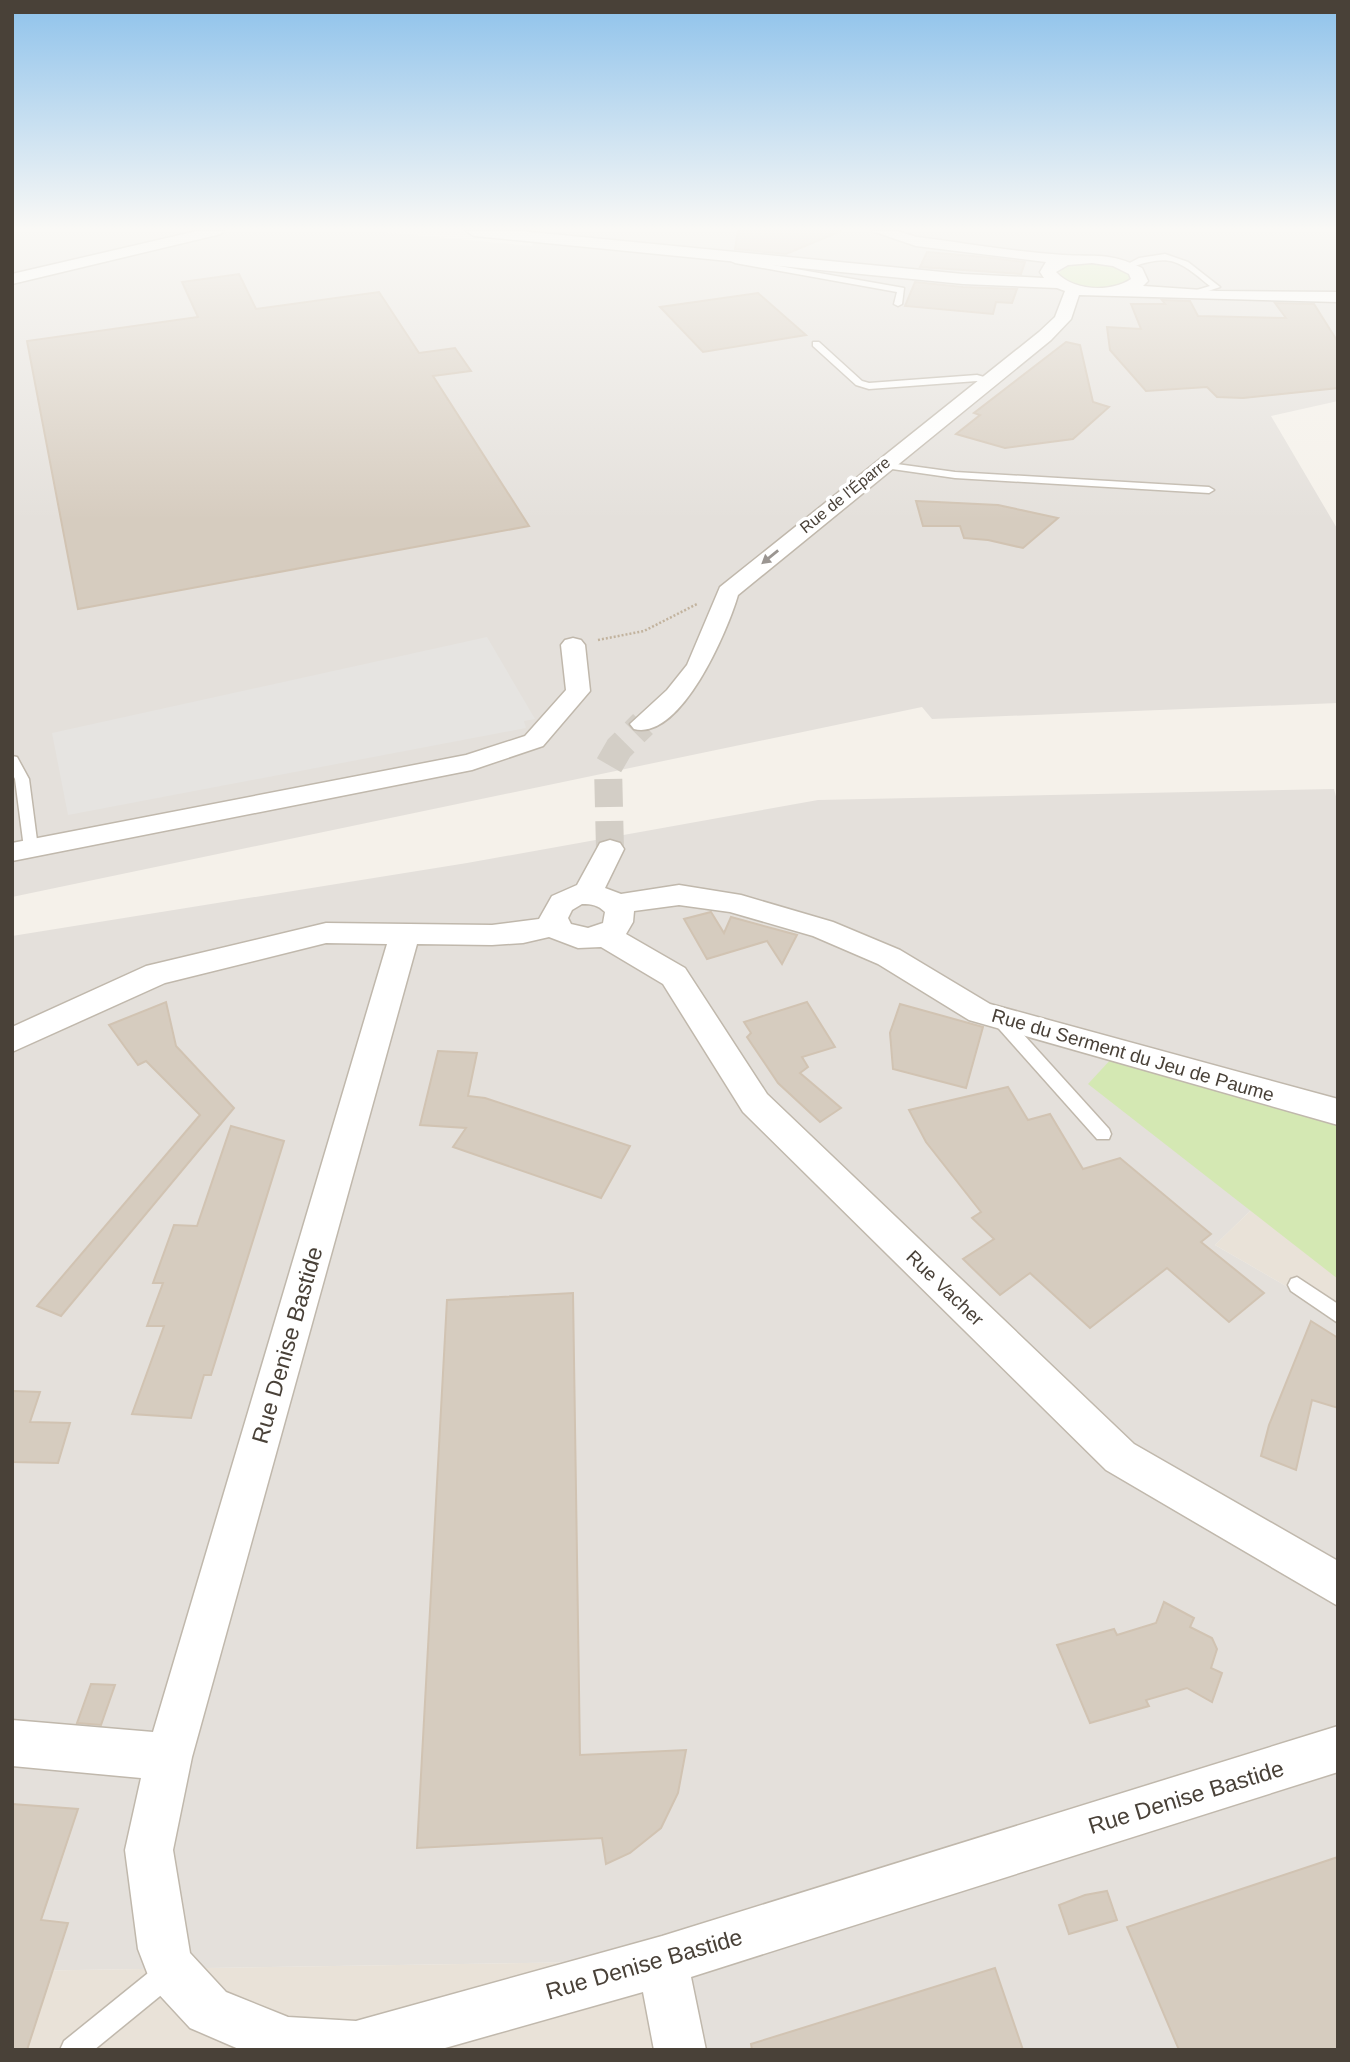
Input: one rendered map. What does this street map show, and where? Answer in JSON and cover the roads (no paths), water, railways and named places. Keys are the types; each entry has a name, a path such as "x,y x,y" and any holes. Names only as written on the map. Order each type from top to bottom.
{"street":[{"name":"Rue de l'Éparre","path":"643,724 668,704 703,660 715,638 728,592 1053,327"},
{"path":"22,850 472,762 534,741 578,691 573,645"},
{"path":"587,894 610,849"},
{"path":"587,894 605,897 611,921 576,939 560,931 553,918 560,904 587,894"},
{"name":"Rue du Serment du Jeu de Paume","path":"611,921 638,898 679,895 731,902 810,925 889,957 980,1012 1338,1112"},
{"name":"Rue Vacher","path":"611,921 639,953 674,976 755,1103 1120,1457 1338,1585"},
{"path":"12,1040 157,974 326,933 492,935 523,933 555,925"},
{"name":"Rue Denise Bastide","path":"405,933 169,1757 149,1850 163,1949 172,1970 208,2010 288,2043 356,2047 400,2042 1338,1749"},
{"path":"12,1743 169,1757"},
{"path":"662,1961 680,2050"}],"lane":[{"path":"816,344 859,383 869,386 978,378 990,380"},
{"path":"882,465 955,475 1209,490"},
{"path":"12,760 22,779 22,850"},
{"path":"998,1017 1103,1134"},
{"path":"1297,1285 1338,1315"},
{"path":"73,2050 172,1970"}],"tunnel":[{"path":"610,849 608,767 619,748 643,724"}]}
